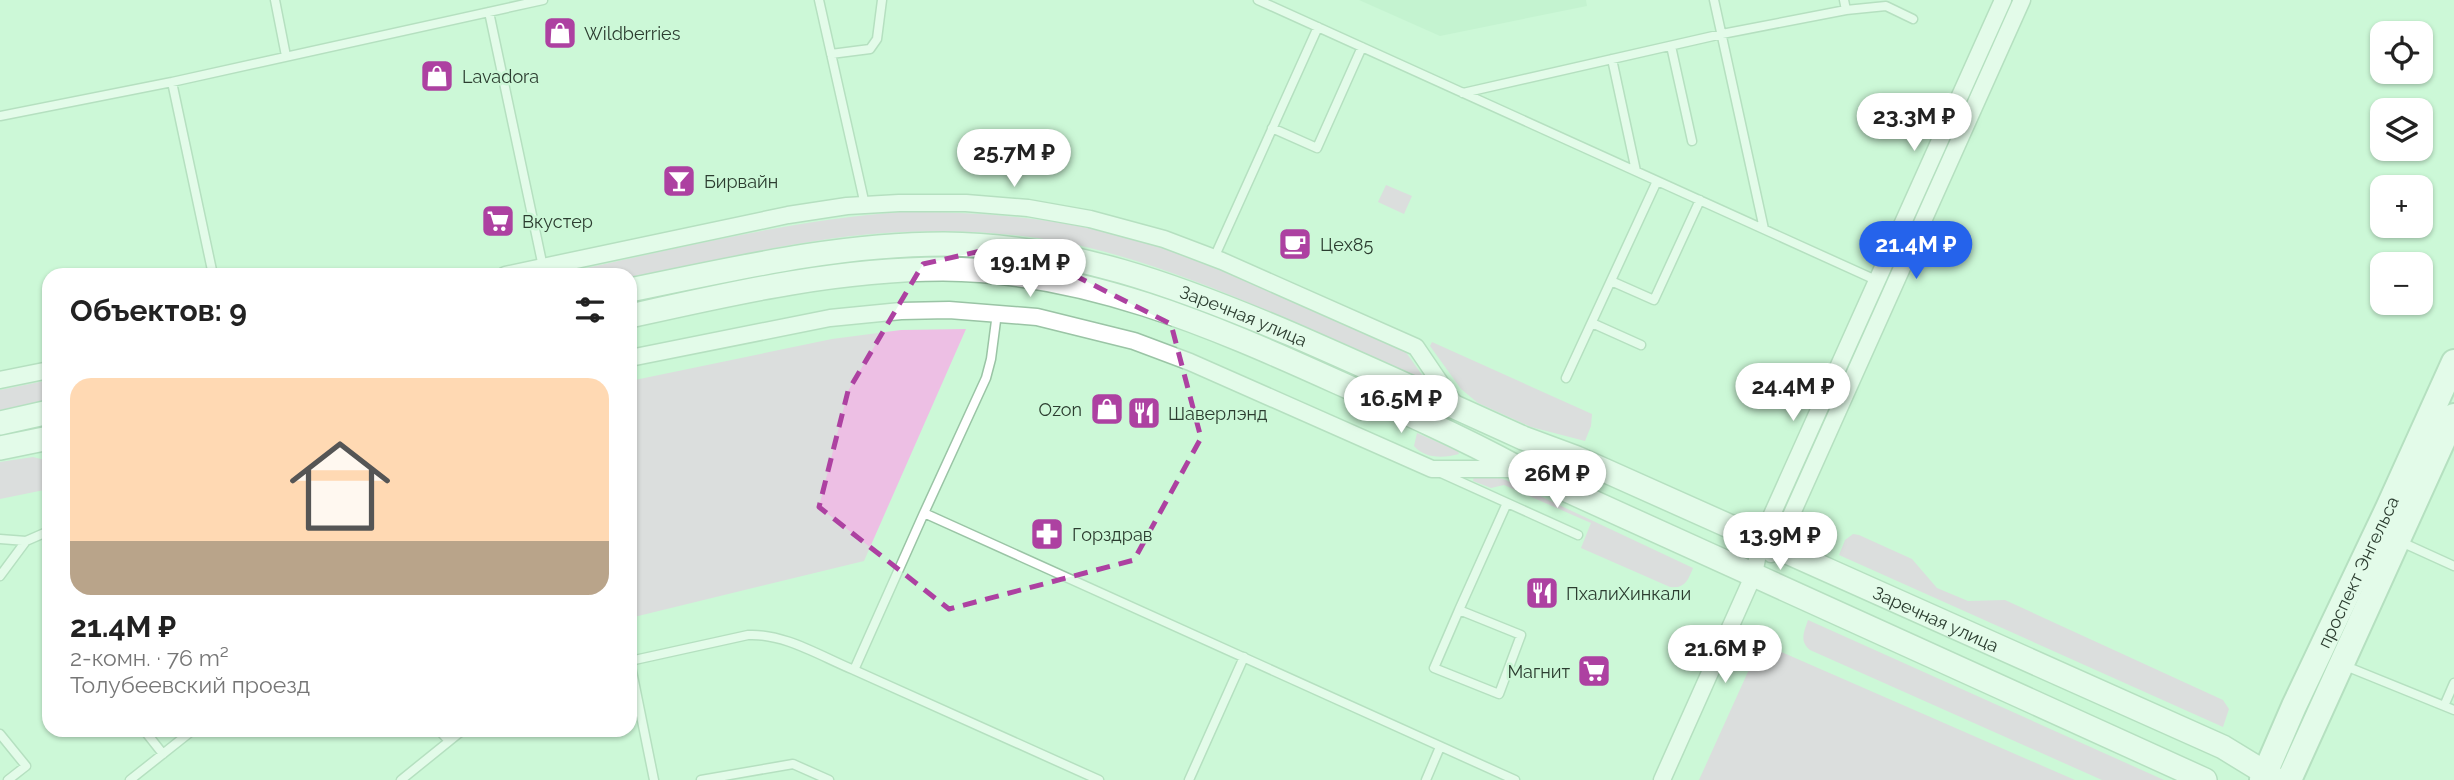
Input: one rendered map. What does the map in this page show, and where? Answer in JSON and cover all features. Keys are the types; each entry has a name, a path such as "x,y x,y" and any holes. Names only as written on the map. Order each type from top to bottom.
{"main road":[{"name":"проспект Энгельса","path":"2268,778 2294,706 2454,362"},
{"name":"проспект Энгельса","path":"2289,780 2454,416"}],"street":[{"path":"1769,543 1877,281 2003,0"},
{"path":"1662,780 1769,543 1893,288 2022,0"},
{"path":"538,268 788,215 865,205 966,203 1028,208 1090,219 1164,239 1416,347 1458,408"},
{"name":"Заречная улица","path":"637,289 850,249 946,244 1046,253 1096,263 1148,278 1211,300 1769,543 2223,747 2268,778"},
{"name":"Заречная улица","path":"637,315 800,281 854,273 944,269 990,271 1043,278 1141,301 1202,323 1469,441 1518,468 2205,780"},
{"path":"637,357 830,318 901,311 997,313 1048,319 1134,341 1190,362 1432,468 1518,468"},
{"path":"0,380 42,371"},
{"path":"0,423 42,414"},
{"path":"0,448 42,442"}],"lane":[{"path":"275,0 286,56"},
{"path":"0,116 172,82 543,0"},
{"path":"819,0 865,205"},
{"path":"831,54 870,49 877,39 882,0"},
{"path":"1258,0 1893,288"},
{"path":"1714,0 1764,229"},
{"path":"1844,0 1846,10"},
{"path":"1463,93 1722,34 1846,10 1886,6 1913,19"},
{"path":"489,12 543,267"},
{"path":"1213,258 1318,27"},
{"path":"1671,46 1692,141"},
{"path":"1272,128 1317,148 1362,47"},
{"path":"1612,59 1636,171"},
{"path":"172,82 212,268"},
{"path":"1566,378 1657,181"},
{"path":"1611,281 1654,300 1700,200"},
{"path":"854,670 986,378 997,313"},
{"path":"1592,323 1641,345"},
{"path":"1432,468 1578,535"},
{"path":"1459,610 1521,635 1499,694 1434,668 1459,610 1507,503"},
{"path":"924,513 1515,780"},
{"path":"0,539 26,541 42,534"},
{"path":"2398,540 2454,566"},
{"path":"0,576 26,541"},
{"path":"637,659 748,635 779,638 1098,780"},
{"path":"1189,780 1244,657"},
{"path":"2342,664 2454,710"},
{"path":"2444,706 2454,683"},
{"path":"637,696 654,780"},
{"path":"0,734 26,766 8,780"},
{"path":"150,737 163,754"},
{"path":"130,780 185,737"},
{"path":"445,737 449,741"},
{"path":"401,780 454,737"},
{"path":"1426,780 1440,747"},
{"path":"701,780 793,764 829,780"}],"highlighted area":[{"path":"1012,244 1171,324 1201,438 1134,560 949,609 819,507 848,391 923,264"}],"shaded area":[{"path":"1359,0 1586,0 1587,6 1440,36"},
{"path":"1386,185 1412,196 1404,214 1378,202"},
{"path":"900,212 996,215 1122,235 1215,265 1405,351 1425,379 1422,381 1265,310 1184,277 1102,251 1053,240 952,231 868,234 765,250 637,277 637,268 585,268 769,230"},
{"path":"966,329 864,561 637,616 637,380 832,339 901,330"},
{"path":"1432,342 1592,414 1585,441 1531,427 1478,403 1461,389 1430,346"},
{"path":"42,381 42,402 0,411 0,390"},
{"path":"1417,433 1458,451 1459,454 1441,457 1418,450 1414,446"},
{"path":"33,457 42,459 42,490 0,499 0,462"},
{"path":"1474,476 1492,476 1506,480 1693,568 1683,585 1670,587 1581,548 1591,523 1504,485 1491,488 1473,481"},
{"path":"1853,534 1912,559 1937,588 1968,601 2005,600 2223,700 2229,709 2223,727 1839,555 1845,540"},
{"path":"1808,620 2164,780 2102,780 1810,650 1803,640"},
{"path":"1761,643 1772,648 2075,780 1699,780"}],"place":[{"name":"Wildberries","path":"560,33"},
{"name":"Lavadora","path":"437,76"},
{"name":"Бирвайн","path":"679,181"},
{"name":"Вкустер","path":"498,221"},
{"name":"Цех85","path":"1295,244"},
{"name":"Ozon","path":"1107,409"},
{"name":"Шаверлэнд","path":"1144,413"},
{"name":"Горздрав","path":"1047,534"},
{"name":"ПхалиХинкали","path":"1542,593"},
{"name":"Магнит","path":"1594,671"}]}
